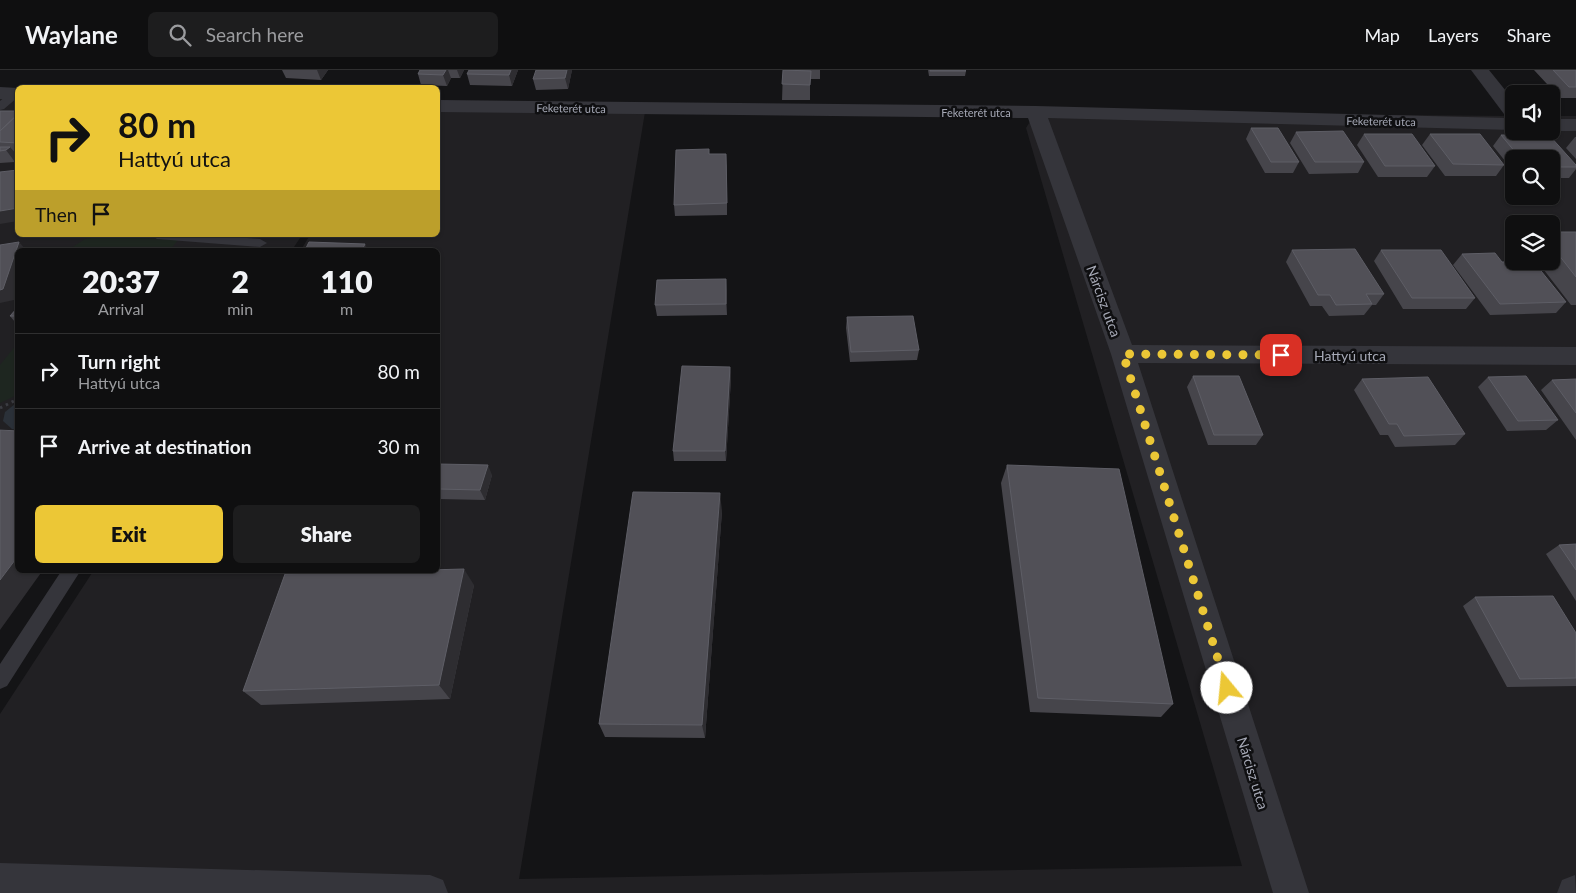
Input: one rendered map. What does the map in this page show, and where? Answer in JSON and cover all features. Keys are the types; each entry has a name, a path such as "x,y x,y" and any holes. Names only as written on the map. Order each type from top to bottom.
{"street":[{"path":"1480,70 1505,102"},
{"name":"Feketerét utca","path":"440,106 1036,112 1505,124"},
{"name":"Nárcisz utca","path":"1036,112 1123,354 1291,893"},
{"path":"1560,125 1576,125"},
{"name":"Hattyú utca","path":"1123,354 1576,356"},
{"path":"0,881 430,893"}],"lane":[{"path":"0,107 11,93"},
{"path":"205,237 260,243"},
{"path":"0,680 70,573"}],"path":[{"path":"0,408 15,401"}],"shaded area":[{"path":"0,98 15,99 15,237 301,237 293,248 15,248 15,431 0,429"},
{"path":"440,100 645,112 519,879 1242,866 1026,128 1036,112 1505,116 1505,140 1560,140 1560,116 1576,116 1576,893 0,893 0,714 92,573 440,573 440,248 302,248 309,237 440,237"},
{"path":"121,237 178,240 172,248 71,248 85,239"},
{"path":"15,346 15,396 0,403 0,365"},
{"path":"15,404 15,430 3,421 5,412"}],"building":[{"path":"420,70 446,70 443,75 418,74"},
{"path":"469,70 511,70 509,75 467,74"},
{"path":"536,70 567,70 565,78 533,79"},
{"path":"783,70 811,71 810,85 782,84"},
{"path":"965,70 966,71 930,71"},
{"path":"1553,70 1576,70 1576,87 1569,87"},
{"path":"0,111 15,111 15,117 0,131"},
{"path":"15,117 15,143 0,142 0,131"},
{"path":"1251,128 1278,128 1299,162 1271,162"},
{"path":"1343,131 1364,162 1315,162 1296,132"},
{"path":"1364,134 1412,134 1435,166 1385,166"},
{"path":"1430,134 1480,134 1504,165 1453,164"},
{"path":"1505,140 1554,140 1576,167 1560,167 1560,150 1514,150"},
{"path":"0,147 10,147 0,151"},
{"path":"709,149 709,154 726,154 727,203 674,205 676,150"},
{"path":"15,170 15,208 0,211 0,172"},
{"path":"1560,232 1576,232 1576,277 1560,257"},
{"path":"19,242 17,248 15,248 15,254 3,289 0,290 0,245"},
{"path":"309,242 365,244 363,248 306,248"},
{"path":"1355,249 1384,294 1366,294 1372,304 1336,305 1330,295 1318,295 1292,250"},
{"path":"1381,250 1441,250 1475,298 1412,298"},
{"path":"1495,253 1502,262 1505,262 1505,270 1540,270 1566,302 1500,304 1462,254"},
{"path":"726,279 726,304 655,305 657,280"},
{"path":"913,316 919,350 851,352 847,317"},
{"path":"682,366 730,367 725,451 673,451"},
{"path":"1193,376 1239,376 1263,435 1214,435"},
{"path":"1526,376 1558,420 1518,421 1488,377"},
{"path":"1428,377 1465,434 1404,436 1397,424 1389,424 1362,379"},
{"path":"1576,379 1576,413 1552,380"},
{"path":"0,430 15,431 15,560 0,580"},
{"path":"440,464 488,465 480,490 440,489"},
{"path":"1007,465 1119,469 1173,704 1038,698"},
{"path":"633,492 720,493 702,725 599,724"},
{"path":"1576,544 1576,570 1559,545"},
{"path":"464,569 439,685 243,691 285,574 440,573 440,570"},
{"path":"1553,596 1576,633 1576,678 1520,679 1475,597"}],"route":[{"path":"1227,688 1123,354 1281,355"}]}
